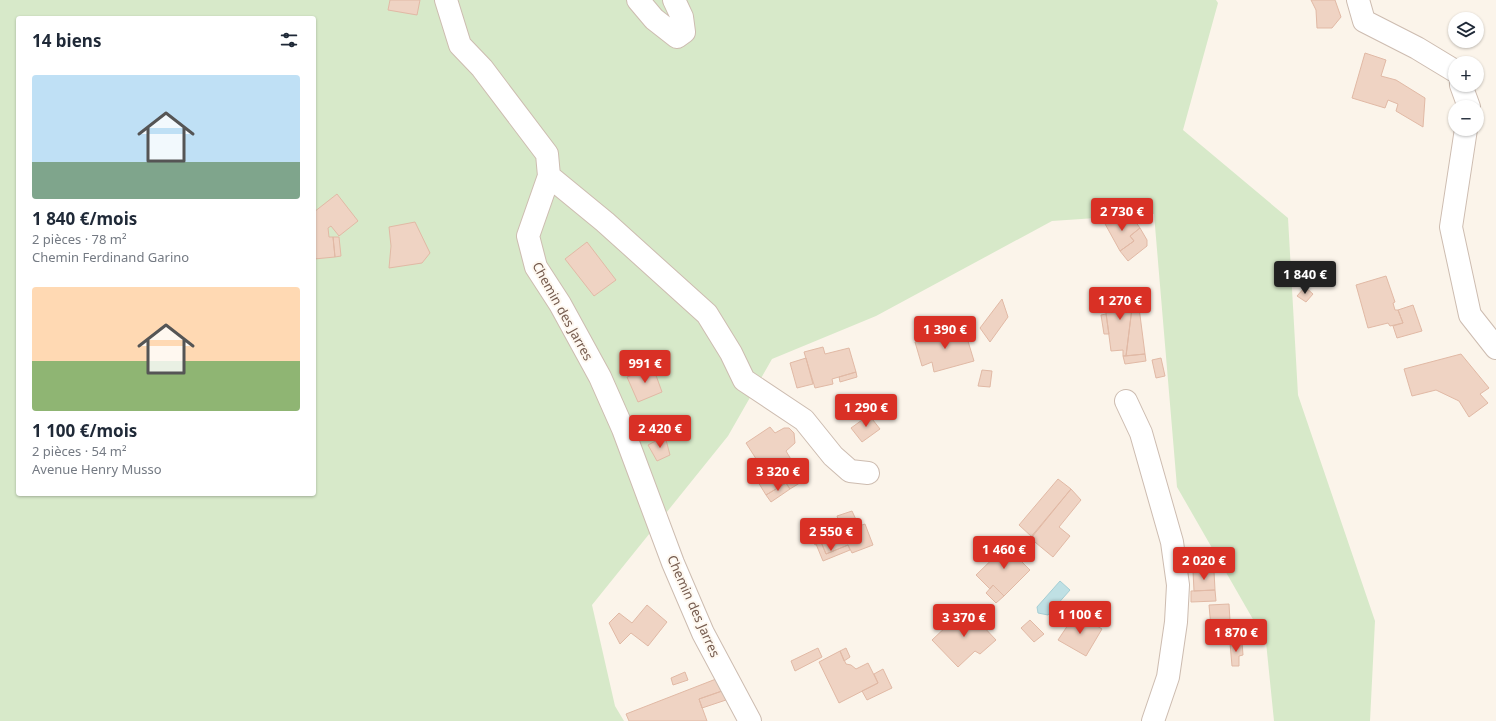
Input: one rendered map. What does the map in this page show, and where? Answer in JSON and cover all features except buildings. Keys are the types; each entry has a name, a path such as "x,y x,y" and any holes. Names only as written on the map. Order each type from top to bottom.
{"street":[{"name":"Chemin des Jarres","path":"446,0 460,45 482,68 547,154 549,176 528,236 536,267 560,304 600,377 623,429 673,563 697,619 750,721"},
{"path":"638,0 654,19 677,37 684,32 682,17 674,0"},
{"path":"1358,0 1364,21 1417,48 1448,67"},
{"path":"1465,136 1451,227 1470,315 1496,348"},
{"path":"549,176 605,222 707,314 732,353 744,380 804,420 832,456 850,471 868,473"},
{"path":"1126,401 1141,433 1168,527 1172,542 1178,585 1176,622 1168,677 1153,721"}],"green space":[{"path":"0,0 1216,0 1218,3 1183,130 1288,218 1298,395 1375,621 1370,721 1274,721 1266,642 1177,487 1154,214 1052,221 876,316 772,359 728,436 592,605 615,706 624,721 0,721"}],"water":[{"path":"1060,581 1070,590 1048,615 1038,613 1037,607"}]}
